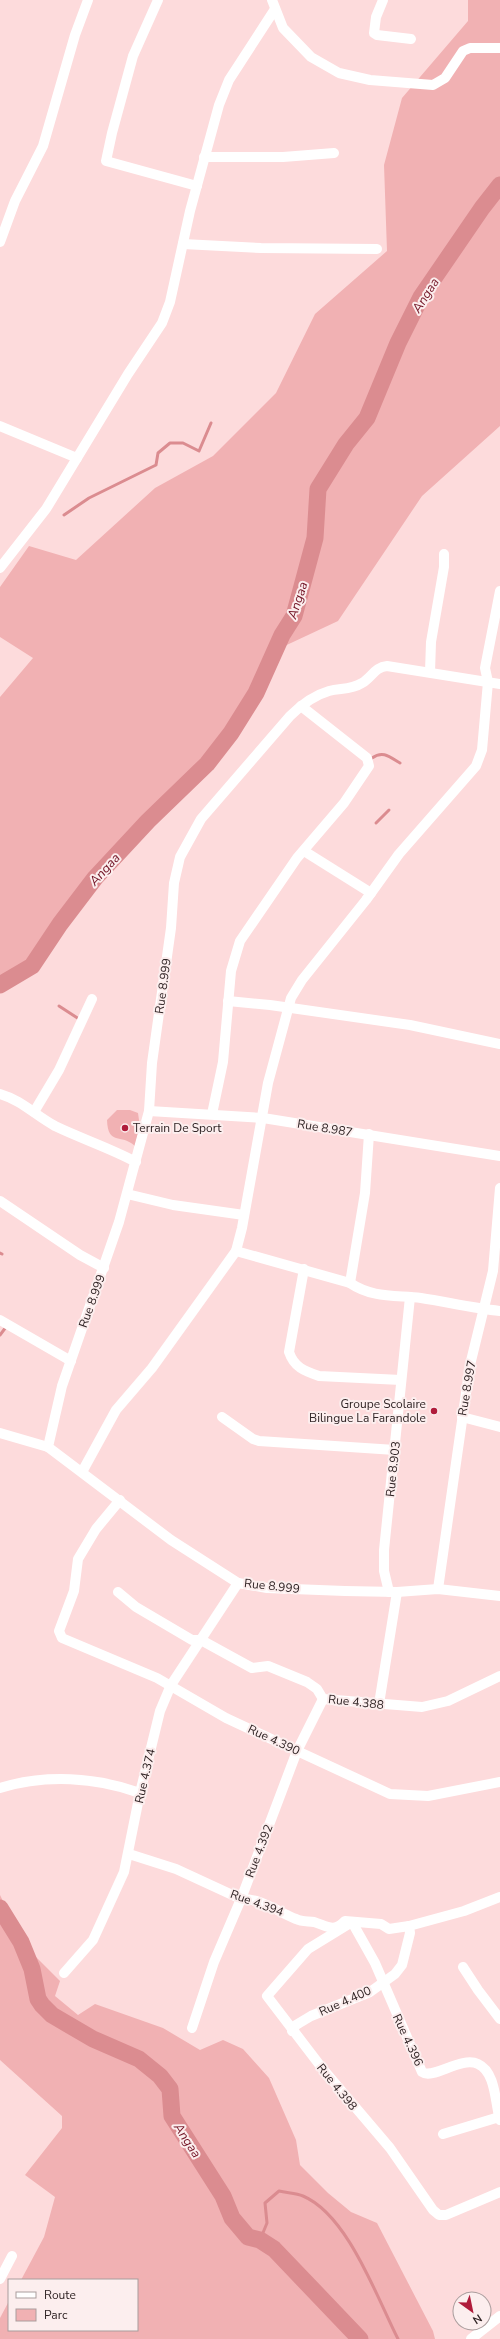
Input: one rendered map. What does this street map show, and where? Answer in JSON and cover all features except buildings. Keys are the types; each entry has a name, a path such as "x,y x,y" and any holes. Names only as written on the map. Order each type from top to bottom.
{"street":[{"path":"0,242 16,201 43,146 75,35 88,0"},
{"path":"158,0 133,56 106,161 197,186"},
{"path":"383,0 376,17 374,33 377,35 411,39"},
{"path":"274,4 283,28 311,57 339,73 370,80 433,85 445,78 462,51 470,48 500,48"},
{"path":"0,568 46,509 162,323 170,302 204,157 219,105 229,80 274,4"},
{"path":"204,157 282,157 334,153"},
{"path":"183,244 261,248 377,249"},
{"path":"0,426 77,458"},
{"path":"430,672 431,642 444,567 444,554"},
{"path":"82,1472 116,1410 152,1368 236,1251 263,1118 268,1083 287,1008 302,980 371,893 399,854 476,766 482,750 488,682 485,668 500,591"},
{"name":"Rue 8.999","path":"500,684 430,672 387,666 379,667 369,678 355,687 327,692 301,706 280,726 202,819 180,857 174,883 171,928 152,1063 149,1111 127,1194 104,1268 62,1386 48,1447 172,1540 238,1583 267,1588 393,1592 438,1589 500,1596"},
{"path":"212,1114 223,1062 231,971 240,941 254,918 304,851 344,803 369,766 370,762 301,706"},
{"path":"304,851 371,893"},
{"path":"34,1112 59,1070 92,999"},
{"path":"228,1001 410,1025 500,1044"},
{"path":"0,1094 19,1101 57,1126 112,1149 136,1162"},
{"name":"Rue 8.987","path":"149,1111 263,1118 500,1156"},
{"path":"350,1283 365,1193 369,1134"},
{"name":"Rue 8.997","path":"438,1589 470,1365 493,1271 500,1188"},
{"path":"127,1194 173,1205 244,1215"},
{"path":"0,1201 80,1255 104,1268"},
{"path":"236,1251 350,1283 360,1290 374,1295 410,1297 500,1311"},
{"path":"304,1269 289,1352 292,1360 306,1372 319,1376 401,1380"},
{"name":"Rue 8.903","path":"379,1704 393,1592 383,1557 410,1297"},
{"path":"0,1320 71,1361"},
{"path":"222,1417 253,1440 395,1450"},
{"path":"462,1417 500,1427"},
{"path":"0,1432 48,1447"},
{"name":"Rue 4.390","path":"120,1500 96,1529 78,1559 76,1583 61,1622 59,1634 71,1642 172,1685 226,1718 390,1794 404,1796 428,1796 500,1782"},
{"name":"Rue 4.374","path":"64,1973 93,1940 120,1884 129,1854 140,1793 160,1711 172,1685 238,1583"},
{"name":"Rue 4.388","path":"118,1592 136,1607 192,1640 201,1640 252,1668 262,1668 268,1666 307,1682 317,1689 323,1698 406,1707 436,1705 500,1676"},
{"name":"Rue 4.392","path":"192,2028 214,1962 241,1899 297,1751 323,1698"},
{"path":"0,1788 50,1780 94,1781 116,1785 140,1793"},
{"name":"Rue 4.394","path":"129,1854 176,1869 241,1899 250,1899 297,1920 317,1923 329,1929 340,1927 345,1921 381,1924 389,1928 408,1926 464,1911 500,1897"},
{"name":"Rue 4.396","path":"352,1922 383,1981 422,2072 430,2074 463,2062 478,2064 485,2069 491,2079 500,2118"},
{"name":"Rue 4.398","path":"352,1922 308,1949 267,1996 292,2030 390,2148 433,2210 440,2216 446,2215 500,2192"},
{"name":"Rue 4.400","path":"292,2030 296,2025 311,2016 364,1995 383,1981 396,1974 402,1965 410,1933 408,1926"},
{"path":"463,1967 500,2019"},
{"path":"443,2134 500,2118"},
{"path":"0,2278 12,2256"},
{"path":"471,2339 500,2316"}],"green space":[{"path":"468,0 500,0 500,426 422,496 338,621 276,650 256,693 231,733 207,764 148,821 95,878 60,924 32,966 0,985 0,697 33,658 0,637 0,587 29,546 76,560 155,488 213,456 276,393 315,314 387,251 384,165 402,98 468,21"},
{"name":"Terrain De Sport","path":"117,1110 130,1110 138,1113 140,1127 135,1146 130,1142 116,1138 110,1133 107,1120"},
{"path":"0,1895 25,1946 60,1981 55,1996 78,2015 95,2004 163,2028 200,2050 223,2040 243,2049 269,2078 296,2140 300,2165 328,2193 351,2212 377,2223 433,2331 435,2339 0,2339 0,2318 8,2303 8,2331 138,2331 138,2279 22,2279 44,2237 55,2197 25,2175 62,2128 62,2116 0,2060"}],"waterway":[{"name":"Angaa","path":"0,985 32,966 60,924 95,878 148,821 207,764 231,733 256,693 282,635 294,616 315,538 318,489 346,444 367,418 398,343 421,297 482,208 500,185"},
{"path":"64,515 89,498 156,465 158,453 170,443 183,443 199,451 211,423"},
{"path":"372,758 383,754 400,763"},
{"path":"376,823 389,810"},
{"path":"59,1006 79,1019"},
{"path":"0,1335 6,1327"},
{"name":"Angaa","path":"0,1908 21,1942 32,1969 38,1999 42,2005 52,2015 93,2039 139,2059 160,2076 170,2089 172,2116 223,2196 232,2218 248,2237 260,2240 274,2249 360,2339"},
{"path":"260,2240 267,2223 265,2203 279,2191 303,2196 319,2206 334,2221 360,2259 398,2339"}],"place":[{"name":"Terrain De Sport","path":"125,1128"},
{"name":"Groupe Scolaire Bilingue La Farandole","path":"434,1411"}]}
